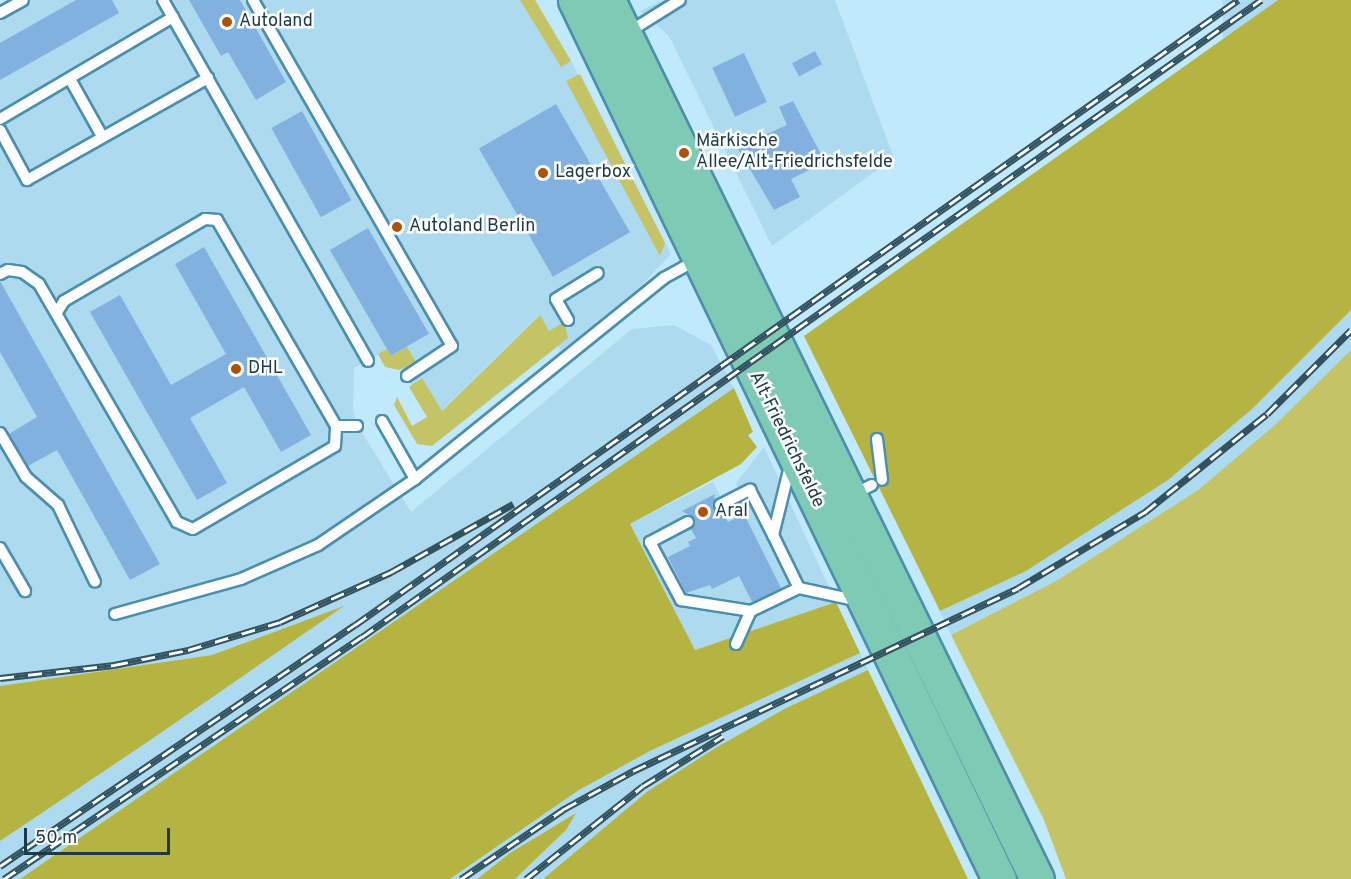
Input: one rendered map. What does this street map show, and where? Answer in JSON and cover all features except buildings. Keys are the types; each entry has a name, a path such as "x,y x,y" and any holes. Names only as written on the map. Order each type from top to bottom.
{"main road":[{"name":"Alt-Friedrichsfelde","path":"608,0 868,487 924,647 1037,879"},
{"name":"Alt-Friedrichsfelde","path":"576,8 999,879"}],"lane":[{"path":"0,13 22,0"},
{"path":"163,0 368,361"},
{"path":"253,0 452,346 407,376"},
{"path":"625,33 680,0"},
{"path":"0,119 173,17"},
{"path":"0,130 27,180 208,78"},
{"path":"70,79 102,136"},
{"path":"0,274 8,270 22,272 39,284 177,522 193,529 335,446 336,426 218,220 205,219 64,301 57,312"},
{"path":"115,614 180,599 286,561 318,545 415,479 664,278 699,258"},
{"path":"568,320 556,299 598,273"},
{"path":"382,421 415,479"},
{"path":"336,426 357,426"},
{"path":"0,433 26,477 58,506 95,582"},
{"path":"868,487 878,439"},
{"path":"773,535 793,454"},
{"path":"720,505 750,490 799,588"},
{"path":"688,522 650,542 681,600 752,611 799,588 865,602"},
{"path":"0,548 25,591"},
{"path":"736,644 752,611"}],"shaded area":[{"path":"23,0 535,0 571,61 671,254 642,285 561,351 539,315 432,420 394,355 391,356 387,350 354,368 353,411 358,426 411,512 632,329 674,325 711,345 734,388 20,879 0,879 0,841 341,608 212,655 0,686 0,13"},
{"path":"520,0 535,0 571,61 561,67"},
{"path":"662,0 835,0 894,158 772,246 669,36 641,11"},
{"path":"1223,0 1278,0 1278,531 1223,531"},
{"path":"1278,0 1351,0 1351,310 1252,409 1168,480 1026,571 940,611 804,336"},
{"path":"580,74 665,243 660,256 566,81"},
{"path":"1351,310 1351,351 1276,424 1198,490 1056,581 951,635 940,611 1026,571 1252,409"},
{"path":"540,315 549,331 564,322 568,338 432,446 417,444 394,405 397,397 412,426 427,417 409,387 422,378 442,411"},
{"path":"407,347 416,362 399,370 385,367 378,354 387,349 391,356"},
{"path":"1351,350 1351,879 1066,879 1044,820 951,635 1056,581 1198,490 1276,424"},
{"path":"734,388 753,432 748,435 757,447 741,464 630,524 695,650 836,602 860,653 650,751 579,790 450,879 20,879"},
{"path":"764,447 836,602 695,650 630,524 713,482 722,499 739,490 736,483"},
{"path":"344,606 0,841 0,686 212,655"},
{"path":"860,653 868,670 786,708 717,747 648,791 543,879 515,879 566,830 575,814 510,853 477,879 450,879 579,790 650,751"},
{"path":"868,670 968,879 543,879 648,791 717,747 786,708"},
{"path":"576,813 566,830 515,879 477,879 510,853"}],"railway":[{"path":"0,866 355,625 1238,0"},
{"path":"4,879 362,637 1261,0"},
{"path":"461,879 564,809 633,771 1018,588 1145,512 1267,414 1351,330"},
{"path":"0,678 114,665 188,650 280,622 391,572 513,504"},
{"path":"526,879 643,786 723,736"}],"place":[{"name":"Autoland","path":"227,22"},
{"name":"Märkische Allee/Alt-Friedrichsfelde","path":"684,153"},
{"name":"Lagerbox","path":"543,173"},
{"name":"Autoland Berlin","path":"397,227"},
{"name":"DHL","path":"236,369"},
{"name":"Aral","path":"703,512"}]}
